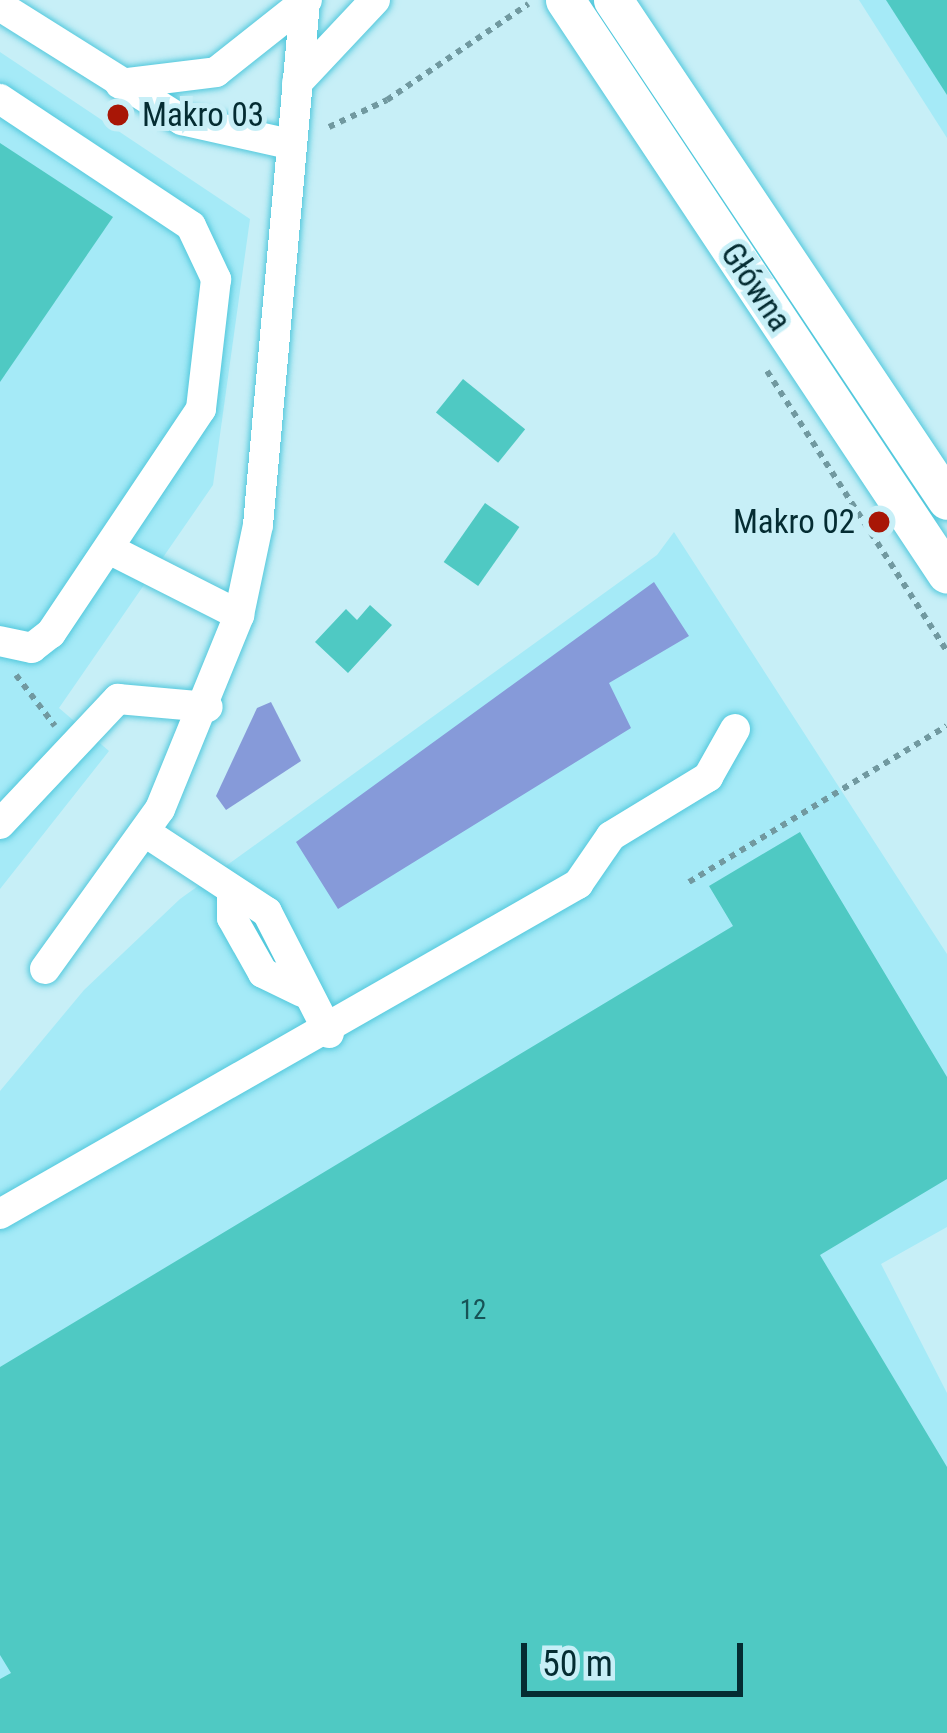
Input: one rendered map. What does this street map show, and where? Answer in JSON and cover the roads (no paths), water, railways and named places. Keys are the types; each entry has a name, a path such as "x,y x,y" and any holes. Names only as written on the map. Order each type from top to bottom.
{"main road":[{"name":"Główna","path":"613,0 947,500"},
{"name":"Główna","path":"547,2 947,574"}],"street":[{"path":"297,83 375,0"},
{"path":"45,969 145,832 208,707 238,614 261,502 289,144 306,1"},
{"path":"114,84 216,72 306,1"},
{"path":"0,5 114,84 215,131 289,144"},
{"path":"0,99 191,226 216,279 201,410 51,633 32,648 2,650"},
{"path":"111,550 238,614"},
{"path":"0,824 118,699 208,707"},
{"path":"0,1214 328,1033 578,884 611,836 708,777 735,729"},
{"path":"145,832 232,892 232,918 263,973 302,992 328,1033"}],"place":[{"name":"Makro 03","path":"118,115"},
{"name":"Makro 02","path":"879,522"}]}
